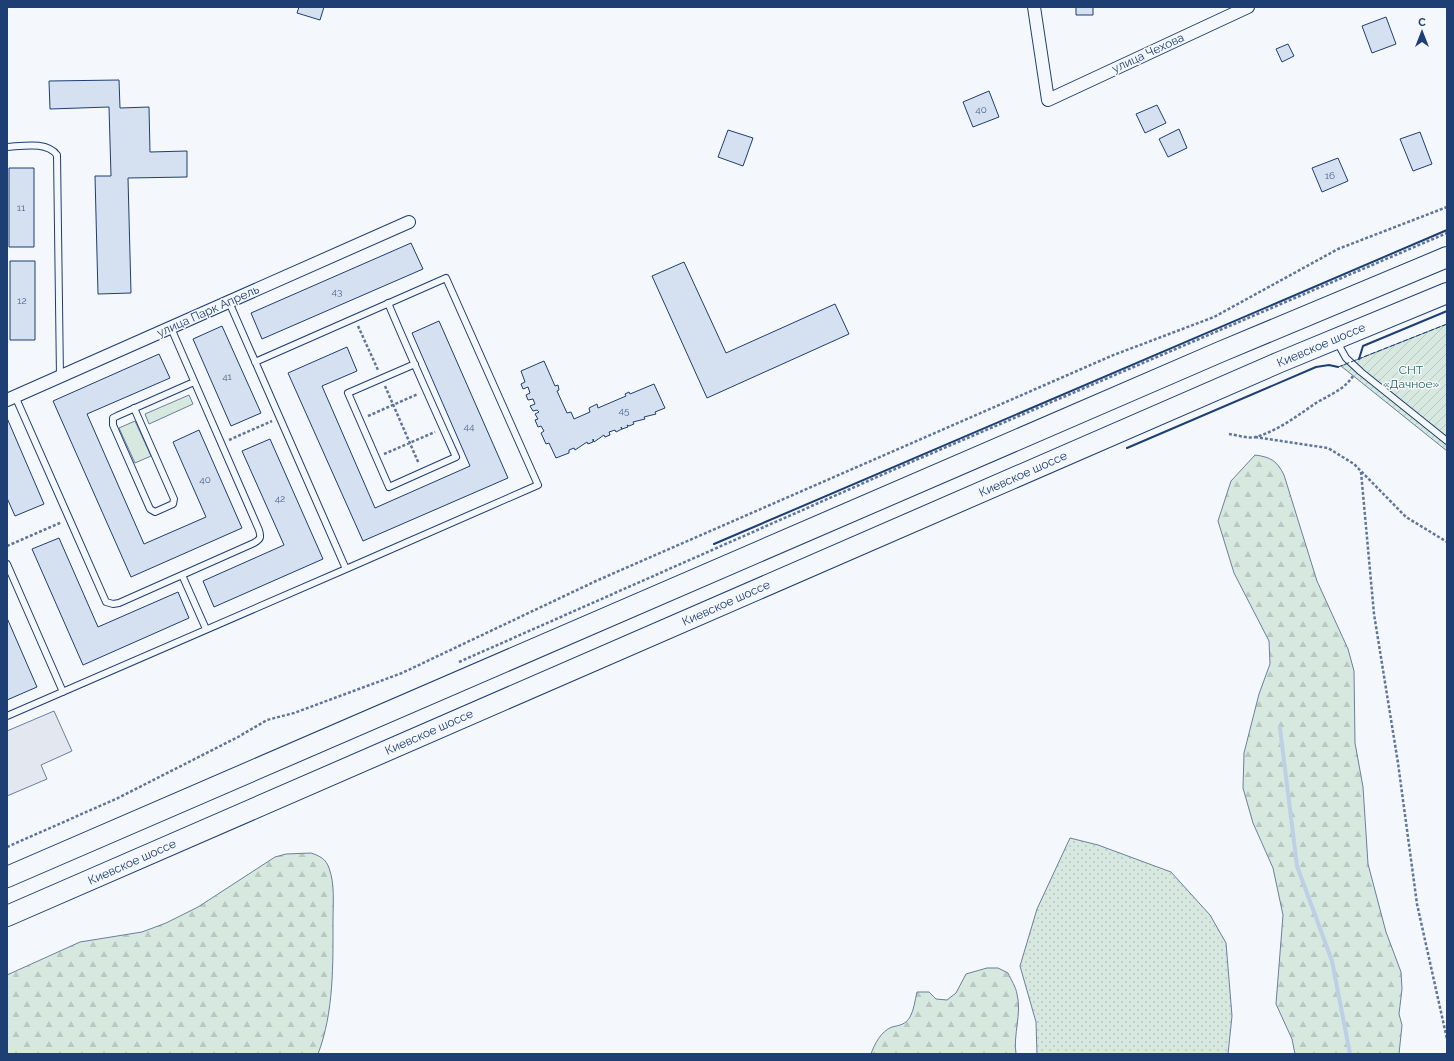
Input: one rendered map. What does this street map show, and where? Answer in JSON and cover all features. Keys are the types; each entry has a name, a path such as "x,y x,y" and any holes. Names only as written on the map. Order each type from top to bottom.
{"highway":[{"path":"7,877 1220,352 1447,257"},
{"name":"Киевское шоссе","path":"7,916 1335,339 1447,293"}],"street":[{"name":"улица Чехова","path":"1034,7 1048,100 1248,7"},
{"name":"улица Парк Апрель","path":"11,398 409,222"}],"lane":[{"path":"7,147 46,146 53,149 57,155 60,377"},
{"path":"7,716 538,485 446,278 255,362"},
{"path":"229,302 346,569"},
{"path":"388,303 415,364 426,390 456,457 389,487 348,393 415,364"},
{"path":"11,398 69,519 106,602 113,604 119,603 254,543 259,540 261,536 171,328"},
{"path":"1335,339 1343,354 1358,369 1447,441"},
{"path":"134,408 174,499 173,504 158,512 150,509 113,425 113,418 134,408 194,382"},
{"path":"7,564 63,692"},
{"path":"182,575 206,629"}],"path":[{"path":"7,847 118,798 238,737 267,720 294,713 402,673 596,581 1111,356 1214,317 1338,249 1447,207"},
{"path":"457,662 902,466 1447,233"},
{"path":"354,318 423,472"},
{"path":"1255,438 1288,423 1317,403 1337,392 1348,383 1358,369"},
{"path":"360,420 426,390"},
{"path":"222,443 280,418"},
{"path":"376,457 443,428"},
{"path":"1229,434 1328,448 1354,464 1406,517 1447,542"},
{"path":"1361,472 1374,614 1398,763 1417,904 1447,1039"},
{"path":"7,546 69,519"}],"green space":[{"name":"СНТ «Дачное»","path":"1447,324 1447,451 1341,366"},
{"path":"189,395 193,404 149,424 145,414"},
{"path":"135,421 151,456 135,463 119,428"},
{"path":"1255,455 1273,460 1279,466 1284,475 1317,581 1348,649 1354,671 1355,743 1363,787 1368,864 1386,932 1401,972 1402,989 1399,1014 1402,1025 1399,1054 1295,1054 1292,1039 1276,1004 1283,915 1273,868 1253,823 1243,788 1244,753 1259,694 1270,664 1269,641 1234,573 1218,521 1231,481"},
{"path":"1070,838 1098,845 1171,872 1210,915 1226,943 1232,1016 1228,1054 1037,1054 1036,1022 1020,966 1037,909"},
{"path":"311,853 322,858 328,865 331,874 333,894 332,988 327,1022 318,1054 7,1054 7,975 80,942 142,932 166,923 198,907 275,857 286,854"},
{"path":"987,968 998,968 1008,973 1016,989 1019,1009 1015,1046 1016,1054 871,1054 876,1043 884,1032 908,1020 917,992 929,992 936,999 947,1000 956,993 966,974"}],"shaded area":[{"path":"54,711 72,751 41,765 47,779 7,796 7,731"}],"building":[{"path":"299,7 324,7 320,20 297,13"},
{"path":"1076,7 1093,7 1093,15 1076,15"},
{"path":"1386,17 1396,44 1372,53 1362,26"},
{"path":"1288,44 1294,56 1282,62 1276,49"},
{"path":"119,80 120,108 149,107 150,152 187,151 187,177 128,178 131,293 98,294 95,176 111,176 109,107 50,109 49,81"},
{"path":"989,91 999,117 973,127 963,102"},
{"path":"1157,105 1166,123 1145,133 1136,114"},
{"path":"1179,129 1187,148 1168,157 1159,139"},
{"path":"728,130 753,138 743,166 718,157"},
{"path":"1420,132 1432,164 1413,171 1400,139"},
{"path":"1338,158 1348,181 1322,192 1312,168"},
{"path":"9,168 34,168 34,247 9,247"},
{"path":"411,243 423,269 262,339 251,313"},
{"path":"10,261 35,261 35,340 10,340"},
{"path":"684,262 726,353 835,304 849,334 707,398 652,276"},
{"path":"439,321 508,478 363,541 288,373 347,347 357,371 322,386 375,508 470,466 412,333"},
{"path":"222,326 261,413 231,426 193,339"},
{"path":"159,354 170,378 87,414 144,544 206,517 173,442 199,430 242,528 131,577 53,401"},
{"path":"544,361 555,386 558,385 559,390 557,391 567,413 571,412 574,419 590,412 589,408 597,404 598,408 626,396 625,394 629,392 630,394 654,384 665,408 655,412 656,414 644,417 645,419 633,422 634,424 629,426 627,425 628,427 616,432 615,430 609,432 610,435 605,437 604,435 594,442 593,439 593,442 588,444 587,442 575,450 574,448 569,450 569,453 556,458 549,443 546,444 541,433 544,431 541,426 538,427 535,420 538,419 535,414 539,412 537,410 533,411 530,406 535,404 533,399 528,400 526,395 530,393 528,387 523,389 521,384 525,382 521,371"},
{"path":"7,418 44,504 15,516 7,498"},
{"path":"270,439 323,559 214,607 203,581 284,545 242,451"},
{"path":"59,538 98,627 178,592 189,618 83,665 32,549"},
{"path":"7,618 37,687 7,700"}],"waterway":[{"path":"1280,728 1297,866 1332,961 1350,1054"}],"fence":[{"path":"1338,367 1447,324"}],"wall":[{"path":"714,544 1447,230"},
{"path":"1359,359 1363,346 1447,311"},
{"path":"1127,448 1316,367 1329,365 1338,367"}]}
